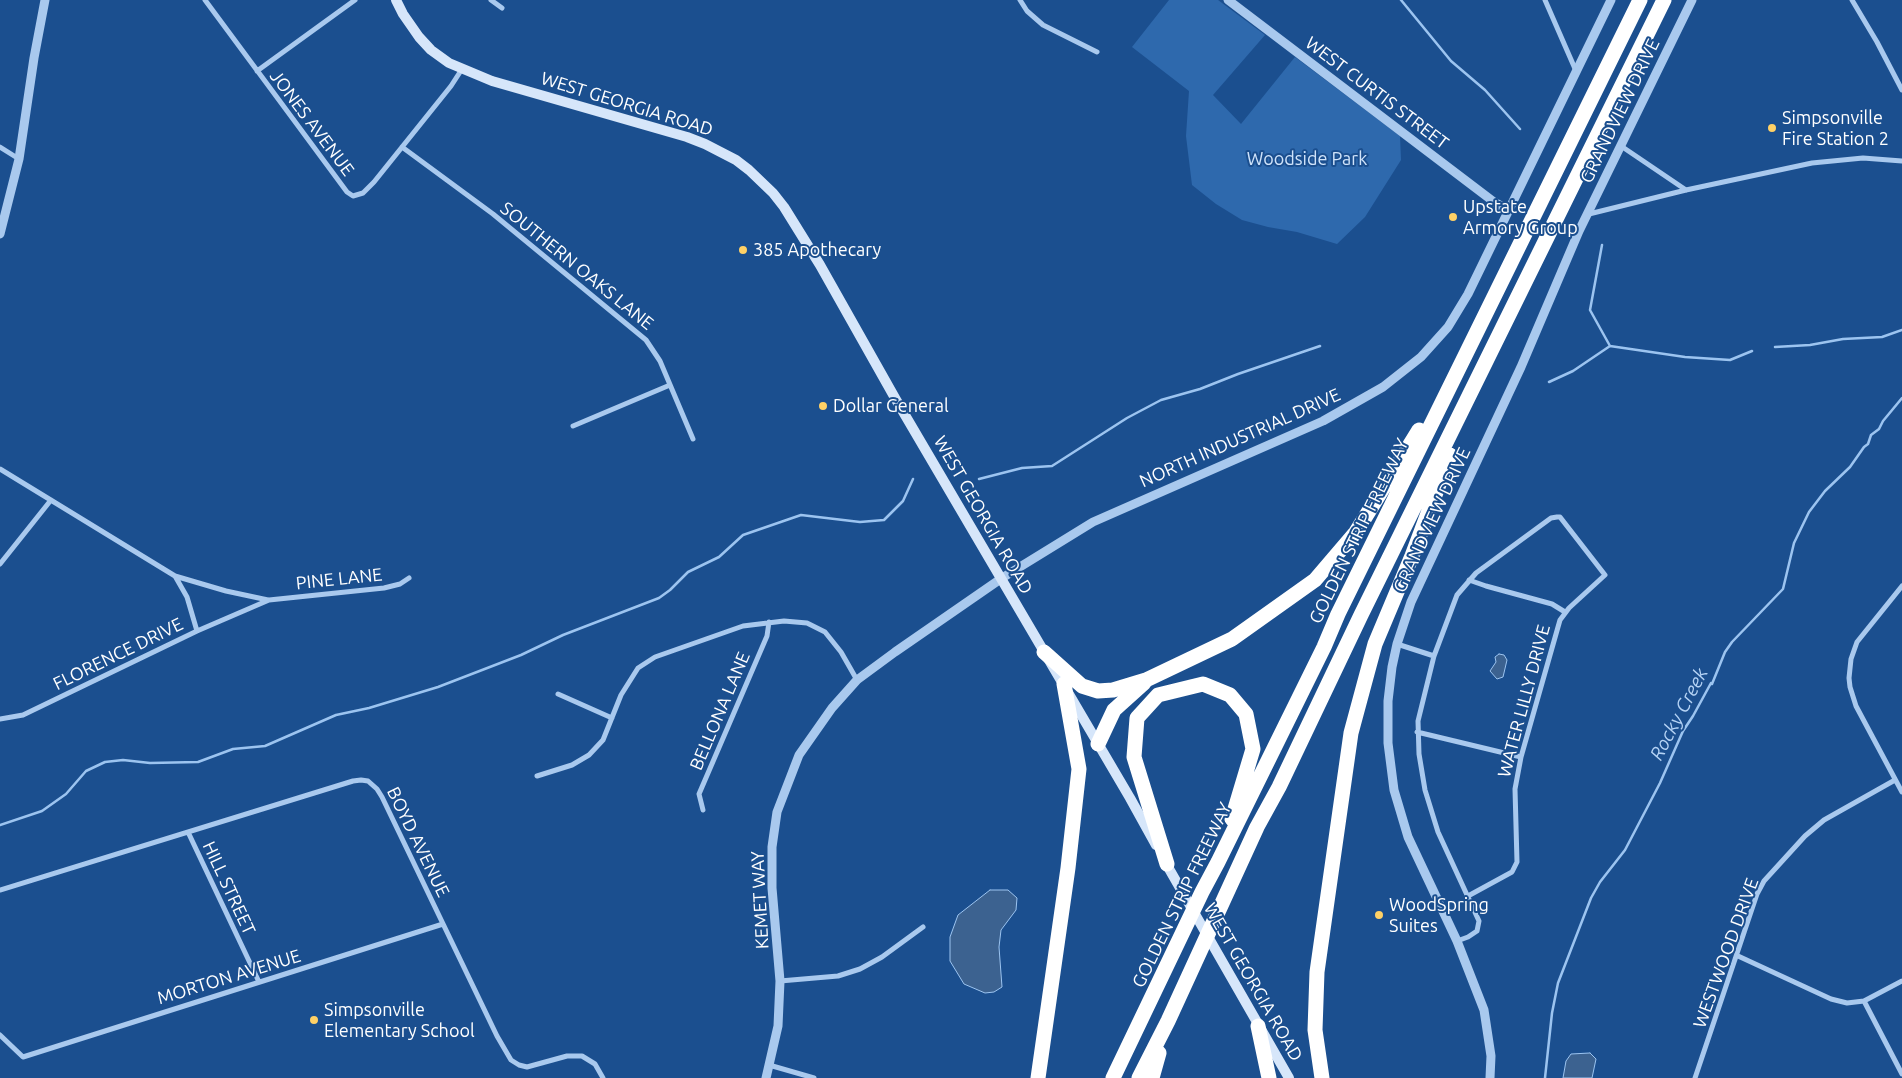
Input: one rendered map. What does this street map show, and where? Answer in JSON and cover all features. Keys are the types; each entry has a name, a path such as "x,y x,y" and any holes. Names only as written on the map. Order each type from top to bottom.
{"highway":[{"name":"GOLDEN STRIP FREEWAY","path":"1112,1078 1640,0"},
{"path":"1139,1078 1168,1021 1257,827 1279,787 1344,649 1664,0"},
{"path":"1044,652 1082,686 1098,691 1113,690 1146,680 1232,639 1315,580 1356,532 1460,366"},
{"path":"1322,1078 1315,1030 1317,972 1351,733 1375,644 1412,556 1482,370"},
{"path":"1098,744 1114,710 1146,680"},
{"path":"1038,1078 1068,868 1079,769 1064,684"},
{"path":"1167,864 1134,758 1137,718 1158,694 1203,684 1230,695 1246,714 1253,749 1218,862"},
{"path":"1152,1078 1168,1021"},
{"path":"1258,1026 1268,1078"}],"main road":[{"name":"WEST GEORGIA ROAD","path":"396,0 419,37 443,59 492,81 687,137 705,144 736,160 762,182 784,207 807,242 895,398 1064,684 1289,1078"}],"street":[{"path":"0,234 19,159 45,0"},
{"name":"JONES AVENUE","path":"205,0 350,194 357,196 363,193 402,147 451,86 462,69"},
{"path":"257,71 355,0"},
{"path":"491,0 502,8"},
{"path":"1020,0 1027,11 1043,25 1097,52"},
{"name":"WEST CURTIS STREET","path":"1228,0 1494,202 1508,210"},
{"path":"1545,0 1577,71"},
{"name":"NORTH INDUSTRIAL DRIVE","path":"1002,578 1093,522 1323,422 1383,387 1421,357 1448,327 1468,294 1611,0"},
{"name":"GRANDVIEW DRIVE","path":"1490,1078 1490,1056 1484,1010 1457,941 1408,837 1394,790 1388,744 1388,701 1392,667 1397,644 1411,602 1521,367 1579,231 1692,0"},
{"path":"1852,0 1878,42 1902,90"},
{"path":"1621,146 1686,190"},
{"path":"0,147 19,159"},
{"name":"SOUTHERN OAKS LANE","path":"402,147 493,214 637,330 655,352 693,439"},
{"path":"1588,214 1686,190 1812,163 1863,158 1902,162"},
{"path":"573,426 670,385"},
{"name":"FLORENCE DRIVE","path":"0,469 175,576 187,597 197,631 23,716 0,719"},
{"path":"0,564 51,500"},
{"name":"WATER LILLY DRIVE","path":"1457,941 1477,931 1479,921 1438,832 1425,790 1417,732 1418,721 1434,656 1457,595 1476,572 1551,518 1560,517 1605,575 1565,612 1560,620 1521,757 1515,789 1517,862 1512,872 1468,896"},
{"name":"PINE LANE","path":"175,576 226,591 270,600"},
{"name":"PINE LANE","path":"197,631 270,600 384,588 400,584 409,578"},
{"name":"KEMET WAY","path":"766,1078 778,1026 780,981 772,888 772,847 777,812 799,755 832,708 858,680 1002,578"},
{"path":"1469,580 1552,604 1565,612"},
{"path":"1902,586 1863,633 1851,659 1849,678 1856,706 1902,792"},
{"path":"537,776 572,765 589,755 603,740 621,695 638,668 655,657 743,626 784,621 807,623 825,632 841,652 858,680"},
{"name":"BELLONA LANE","path":"703,810 699,794 767,636 769,622"},
{"path":"1397,644 1434,656"},
{"path":"558,694 612,718"},
{"path":"1417,732 1521,757"},
{"name":"WESTWOOD DRIVE","path":"1695,1078 1738,956 1757,894 1764,881 1805,836 1824,820 1896,780"},
{"name":"BOYD AVENUE","path":"0,890 353,781 368,781 378,789 497,1036 511,1060 527,1067 567,1056 582,1056 595,1064 603,1078"},
{"name":"HILL STREET","path":"188,832 260,982"},
{"name":"MORTON AVENUE","path":"0,1035 23,1057 443,924"},
{"path":"780,981 838,976 860,969 882,957 922,927"},
{"path":"1738,956 1831,999 1847,1003 1864,1001 1902,980"},
{"path":"1864,1001 1902,1074"},
{"path":"769,1065 814,1078"}],"green space":[{"name":"Woodside Park","path":"1169,0 1218,0 1265,35 1213,95 1241,124 1295,57 1400,136 1401,160 1365,217 1337,244 1297,232 1242,220 1216,204 1192,185 1186,136 1189,91 1132,47"}],"shaded area":[{"path":"1499,654 1504,655 1507,660 1503,677 1497,679 1490,671 1496,662 1495,657"},
{"path":"990,890 1008,890 1017,898 1016,910 1001,930 999,947 1002,987 994,992 985,993 964,984 950,961 950,937 958,915"},
{"path":"1590,1053 1596,1059 1592,1078 1563,1078 1566,1061 1571,1054"}],"waterway":[{"path":"1401,0 1451,61 1485,90 1520,129"},
{"path":"1602,245 1590,310 1610,346"},
{"path":"1775,347 1810,345 1843,339 1882,337 1902,330"},
{"path":"979,479 1022,468 1052,466 1127,418 1161,400 1200,389 1320,346"},
{"path":"1549,382 1573,371 1610,346 1685,357 1730,360 1752,351"},
{"name":"Rocky Creek","path":"1545,1078 1552,1013 1558,983 1591,898 1600,882 1625,850 1660,783 1683,731 1712,684 1725,652 1732,642 1783,589 1794,543 1809,512 1825,491 1850,467 1868,444 1871,435 1879,429 1883,421 1902,398"},
{"path":"0,825 42,811 66,794 86,771 105,762 123,760 150,763 198,762 233,749 265,746 336,715 369,708 438,687 521,655 563,635 659,598 688,572 719,557 743,535 801,515 860,522 884,520 903,501 913,479"}],"place":[{"name":"Simpsonville Fire Station 2","path":"1772,128"},
{"name":"Upstate Armory Group","path":"1453,217"},
{"name":"385 Apothecary","path":"743,250"},
{"name":"Dollar General","path":"823,406"},
{"name":"WoodSpring Suites","path":"1379,915"},
{"name":"Simpsonville Elementary School","path":"314,1020"}]}
